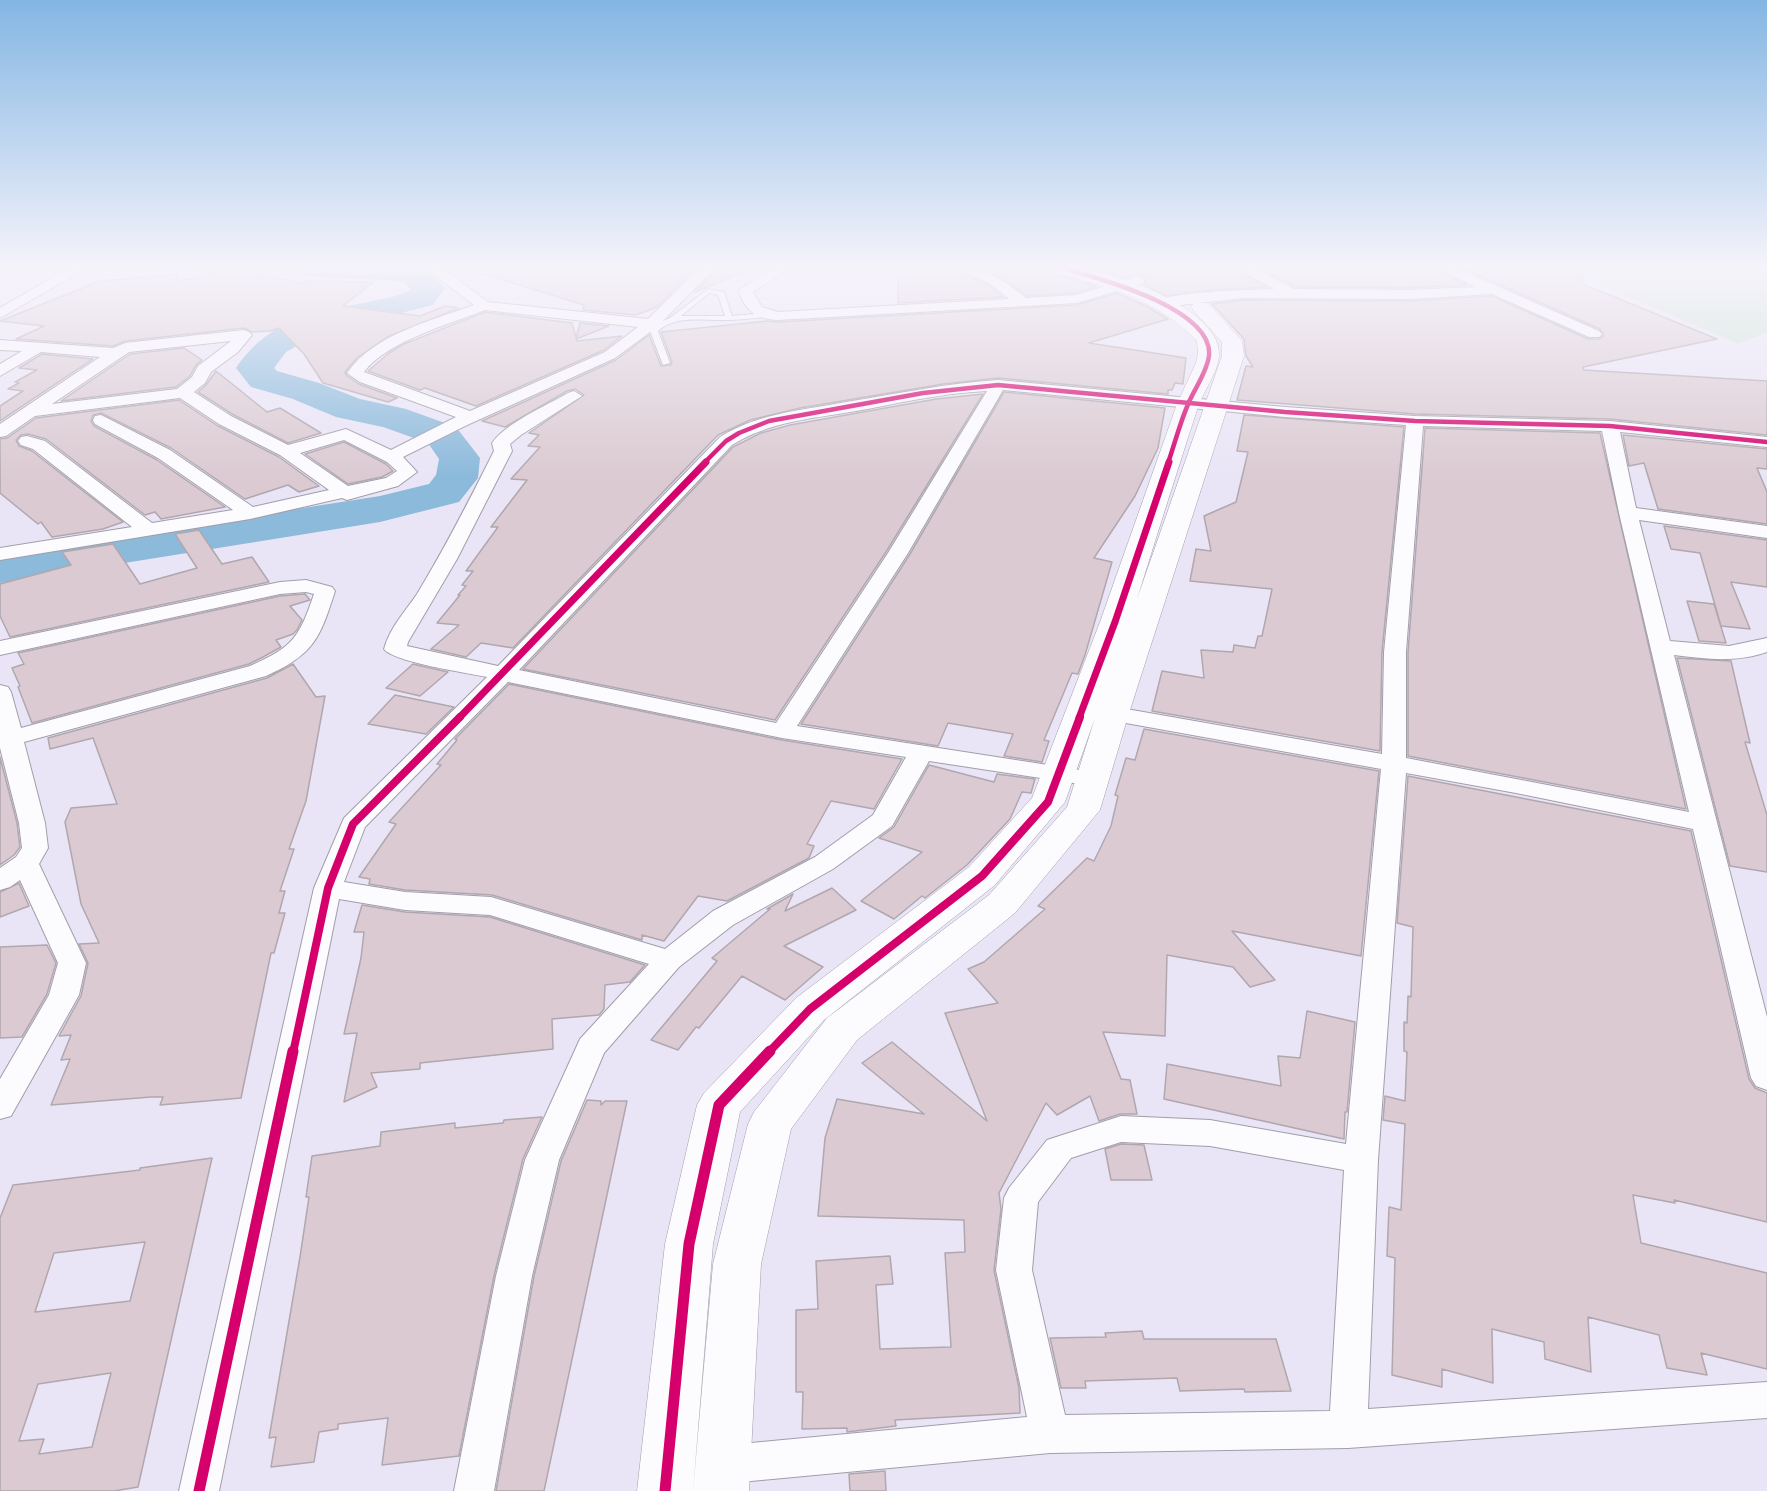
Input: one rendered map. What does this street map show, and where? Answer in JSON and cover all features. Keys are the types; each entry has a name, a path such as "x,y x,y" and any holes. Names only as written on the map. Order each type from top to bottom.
{"street":[{"path":"0,432 125,348 220,338"},
{"path":"182,393 199,380 204,369 233,349 242,338"},
{"path":"408,338 380,349 358,367 355,373 465,419"},
{"path":"394,456 465,419 610,355 636,338"},
{"path":"722,1478 736,1264 770,1125 842,1029 1002,904 1083,810 1077,776 1201,405 1233,356 1232,341 1229,338"},
{"path":"0,345 116,353"},
{"path":"0,371 36,349"},
{"path":"782,731 903,545 999,385"},
{"path":"199,1491 328,888 353,824 503,674 726,441 740,431 770,421 920,394 967,386 999,385 1201,405 1415,421 1610,426 1767,442"},
{"path":"33,411 182,393 194,398 225,420 286,451 347,494"},
{"path":"573,396 515,431 501,443 503,451 464,531 419,607 396,639 394,649 416,656 782,731 1077,776"},
{"path":"101,420 164,454 250,513"},
{"path":"1348,1429 1361,1160 1394,765 1395,652 1415,421"},
{"path":"1610,426 1661,647 1767,1078"},
{"path":"2,550 250,513 347,494 392,482 408,472 394,456 346,434 286,451"},
{"path":"27,441 39,445 147,529"},
{"path":"1629,513 1767,532"},
{"path":"0,648 280,588 306,586 325,591 311,633 299,650 284,661 258,671 6,739"},
{"path":"1661,647 1718,652 1757,649 1767,645"},
{"path":"0,692 6,739 28,801 35,848 25,863 0,881"},
{"path":"1098,711 1516,785 1706,824"},
{"path":"474,1491 514,1275 542,1160 591,1047 669,960 723,918 824,863 883,820 921,753"},
{"path":"1077,776 1048,802 982,876 810,1009 719,1105 689,1244 666,1480 722,1478 1050,1434 1348,1429 1767,1400"},
{"path":"0,1107 64,995 72,963 25,863"},
{"path":"328,888 405,901 491,906 669,960"},
{"path":"1050,1434 1014,1270 1021,1198 1059,1149 1121,1129 1210,1133 1361,1160"}],"lane":[{"path":"656,338 666,363"}],"green space":[{"path":"1724,338 1754,338 1739,344"}],"building":[{"path":"156,338 125,341 113,346 16,339"},
{"path":"288,338 386,338 357,358 345,372 359,384 397,398 388,402 323,383 304,354"},
{"path":"420,338 576,338 577,341 620,338 604,350 476,406 425,388 420,390 368,371 389,353"},
{"path":"646,338 650,338 661,366 671,365 663,338 1107,338 1089,343 1186,358 1183,384 1175,383 1172,390 1168,390 1168,394 998,378 943,384 800,408 750,420 718,435 513,648 481,643 466,657 431,649 459,625 437,623 466,586 462,585 473,571 466,571 498,527 491,527 527,480 511,479 540,447 528,446 539,435 529,433 584,395 575,389 567,391 505,427 482,421 616,360"},
{"path":"1243,338 1717,339 1583,367 1584,370 1767,381 1767,435 1610,419 1415,414 1237,400 1246,366 1253,367 1246,356"},
{"path":"184,348 202,360 190,376 176,387 61,401 130,354"},
{"path":"42,354 93,359 0,421 0,406 23,391 8,389 19,383 15,382 37,370 19,368"},
{"path":"216,371 267,412 280,408 321,433 288,443 232,414 198,392"},
{"path":"1004,392 1165,408 1158,448 1135,496 1094,558 1112,562 1078,674 1072,673 1044,740 1049,741 1042,762 1004,756 1013,734 948,723 938,746 801,724 910,554"},
{"path":"983,394 886,552 775,720 523,669 733,447 761,433 790,425 936,399"},
{"path":"179,400 218,426 279,457 319,486 299,492 288,485 245,499 171,448 101,413 93,415 91,421 94,426 157,460 225,507 161,519 155,512 145,515 46,439 28,434 21,435 16,440 19,446 32,451 123,522 103,529 52,537 41,522 38,524 0,493 0,439 7,438 36,418"},
{"path":"1244,415 1404,427 1382,652 1380,751 1152,711 1162,671 1204,678 1201,650 1233,652 1234,645 1255,648 1258,636 1262,636 1272,589 1190,581 1196,549 1211,551 1204,516 1236,502 1248,452 1237,451"},
{"path":"1425,428 1600,433 1686,809 1408,756 1408,652"},
{"path":"1623,435 1767,449 1767,469 1757,468 1767,492 1767,524 1658,509 1644,463 1629,466"},
{"path":"344,442 386,464 393,471 382,477 348,484 305,454"},
{"path":"1664,526 1767,540 1767,587 1731,582 1750,629 1721,626 1700,553 1671,549"},
{"path":"199,530 222,564 252,557 269,582 10,637 0,616 0,584 71,565 62,552 113,544 140,584 197,568 175,534"},
{"path":"305,594 310,600 290,606 302,620 297,630 293,634 276,640 281,647 249,664 32,723 12,668 24,664 18,653 280,596"},
{"path":"1687,601 1714,604 1726,643 1699,641"},
{"path":"1677,658 1731,661 1750,743 1745,742 1767,815 1767,872 1730,866"},
{"path":"293,664 316,697 325,696 306,801 289,849 294,849 280,891 285,891 279,913 285,913 274,953 271,953 241,1098 160,1105 163,1097 151,1097 51,1105 70,1059 61,1060 71,1035 59,1036 81,996 88,963 79,944 99,943 81,904 65,822 71,808 117,804 93,738 50,749 48,738 267,678"},
{"path":"413,664 448,672 420,696 386,688"},
{"path":"509,684 782,740 902,759 874,809 831,801 807,844 814,846 809,858 727,901 698,896 664,941 642,935 642,940 492,895 405,890 369,884 370,879 359,877 396,824 389,822 441,765 437,764 457,740 455,739"},
{"path":"395,695 454,707 426,734 368,724"},
{"path":"1144,729 1379,771 1361,956 1232,931 1275,980 1250,987 1233,967 1167,955 1165,1036 1103,1032 1121,1079 1130,1080 1137,1114 1120,1114 1099,1121 1090,1096 1057,1115 1046,1103 999,1193 1001,1209 994,1270 1019,1388 1020,1413 895,1420 896,1426 847,1432 847,1428 802,1429 803,1392 796,1392 796,1310 818,1309 816,1261 890,1256 893,1284 876,1285 880,1349 951,1347 945,1253 965,1252 964,1220 818,1216 825,1138 837,1099 924,1114 862,1063 892,1042 987,1121 945,1013 998,1003 968,969 984,962 1045,909 1038,906 1087,858 1094,861 1111,826 1118,796 1115,795 1126,758 1135,760"},
{"path":"0,757 17,823 20,847 14,855 0,865"},
{"path":"929,765 994,782 997,774 1035,779 1031,793 1022,792 1010,819 967,865 925,898 922,896 894,919 861,901 922,852 879,838 894,827"},
{"path":"1408,776 1691,831 1749,1079 1755,1088 1767,1093 1767,1222 1674,1200 1675,1203 1633,1195 1641,1243 1767,1273 1767,1369 1701,1353 1707,1375 1667,1368 1659,1335 1588,1317 1591,1372 1545,1359 1544,1342 1492,1329 1493,1383 1442,1369 1442,1387 1392,1375 1395,1258 1387,1256 1389,1207 1401,1210 1405,1124 1383,1120 1385,1096 1405,1101 1407,1052 1404,1051 1404,1022 1407,1023 1408,996 1411,997 1413,927 1397,923"},
{"path":"19,883 29,906 0,917 0,892"},
{"path":"832,888 856,910 784,946 823,967 785,1000 742,976 678,1050 651,1040 717,961 712,958 770,909 767,909 793,894 785,911"},
{"path":"362,905 405,912 490,917 645,965 630,982 605,985 604,1009 599,1015 552,1019 553,1049 420,1063 420,1069 371,1073 377,1087 344,1102 357,1033 344,1034 361,958 364,932 354,932"},
{"path":"47,945 56,963 47,994 22,1037 0,1038 0,947"},
{"path":"1307,1011 1355,1022 1344,1139 1164,1099 1167,1064 1281,1086 1278,1056 1300,1058"},
{"path":"587,1100 601,1101 601,1105 605,1101 627,1101 544,1491 496,1491 534,1276 561,1161"},
{"path":"542,1117 523,1159 494,1276 459,1456 382,1465 388,1418 338,1424 338,1429 319,1432 314,1462 271,1467 276,1437 269,1438 300,1257 309,1197 306,1197 312,1156 380,1146 381,1132 455,1123 455,1128"},
{"path":"1121,1144 1144,1145 1152,1180 1111,1180 1105,1149"},
{"path":"212,1158 138,1487 114,1491 0,1491 0,1218 13,1185 140,1170 140,1168","holes":["145,1242 130,1301 35,1312 54,1253","111,1373 92,1447 39,1454 44,1439 19,1441 38,1384"]},
{"path":"1142,1331 1144,1339 1276,1339 1291,1391 1245,1392 1244,1389 1180,1391 1177,1378 1085,1381 1086,1388 1061,1388 1050,1338 1106,1337 1105,1333"},
{"path":"885,1471 886,1491 850,1491 849,1474"}],"waterway":[{"path":"0,569 380,509 444,493 457,478 460,458 442,435 392,417 350,409 306,391 264,379 254,368 274,345 286,338"}],"cycle path":[{"path":"665,1491 689,1244 719,1105 810,1009 982,876 1048,802 1115,622 1188,404 1207,363 1209,354 1205,338"},
{"path":"199,1491 328,888 353,824 503,674 726,441 754,426 785,417 942,390 998,385 1285,412 1415,421 1610,426 1767,442"}]}
